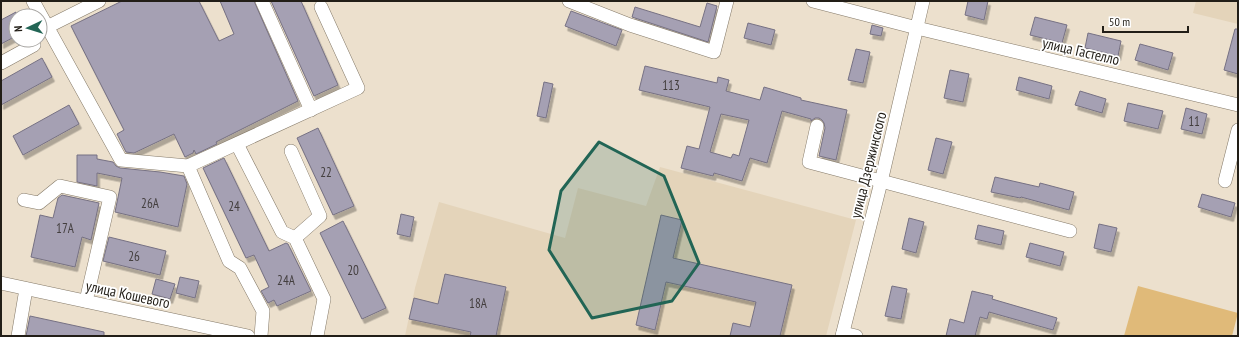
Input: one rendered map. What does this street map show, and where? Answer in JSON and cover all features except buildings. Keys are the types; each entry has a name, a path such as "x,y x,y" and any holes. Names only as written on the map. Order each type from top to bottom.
{"street":[{"path":"48,26 98,1"},
{"path":"262,1 311,110"},
{"path":"569,1 630,25 714,52 727,1"},
{"name":"улица Гастелло","path":"813,1 917,28 1238,105"},
{"name":"улица Дзержинского","path":"842,334 881,182 923,1"},
{"path":"48,28 121,160 188,166 358,88 321,7"},
{"path":"1,63 28,48"},
{"path":"817,126 809,162 1070,231"},
{"path":"1225,181 1238,130"},
{"path":"237,144 282,232 295,238 324,299 318,336"},
{"path":"291,151 320,216 295,238"},
{"path":"188,166 229,261 240,268 263,311 261,336"},
{"path":"24,200 39,203 60,186 110,197 86,301"},
{"name":"улица Кошевого","path":"1,283 86,301 220,333 248,336"},
{"path":"18,336 26,289"},
{"path":"842,334 856,336"}],"highlighted area":[{"path":"599,142 664,176 699,263 672,301 592,318 549,250 561,191"}],"shaded area":[{"path":"1196,1 1238,1 1238,24 1193,13"},
{"path":"660,167 856,220 826,336 405,336 415,288 439,202 565,238 578,188 646,206"},
{"path":"1138,286 1238,313 1232,336 1124,336"}]}
